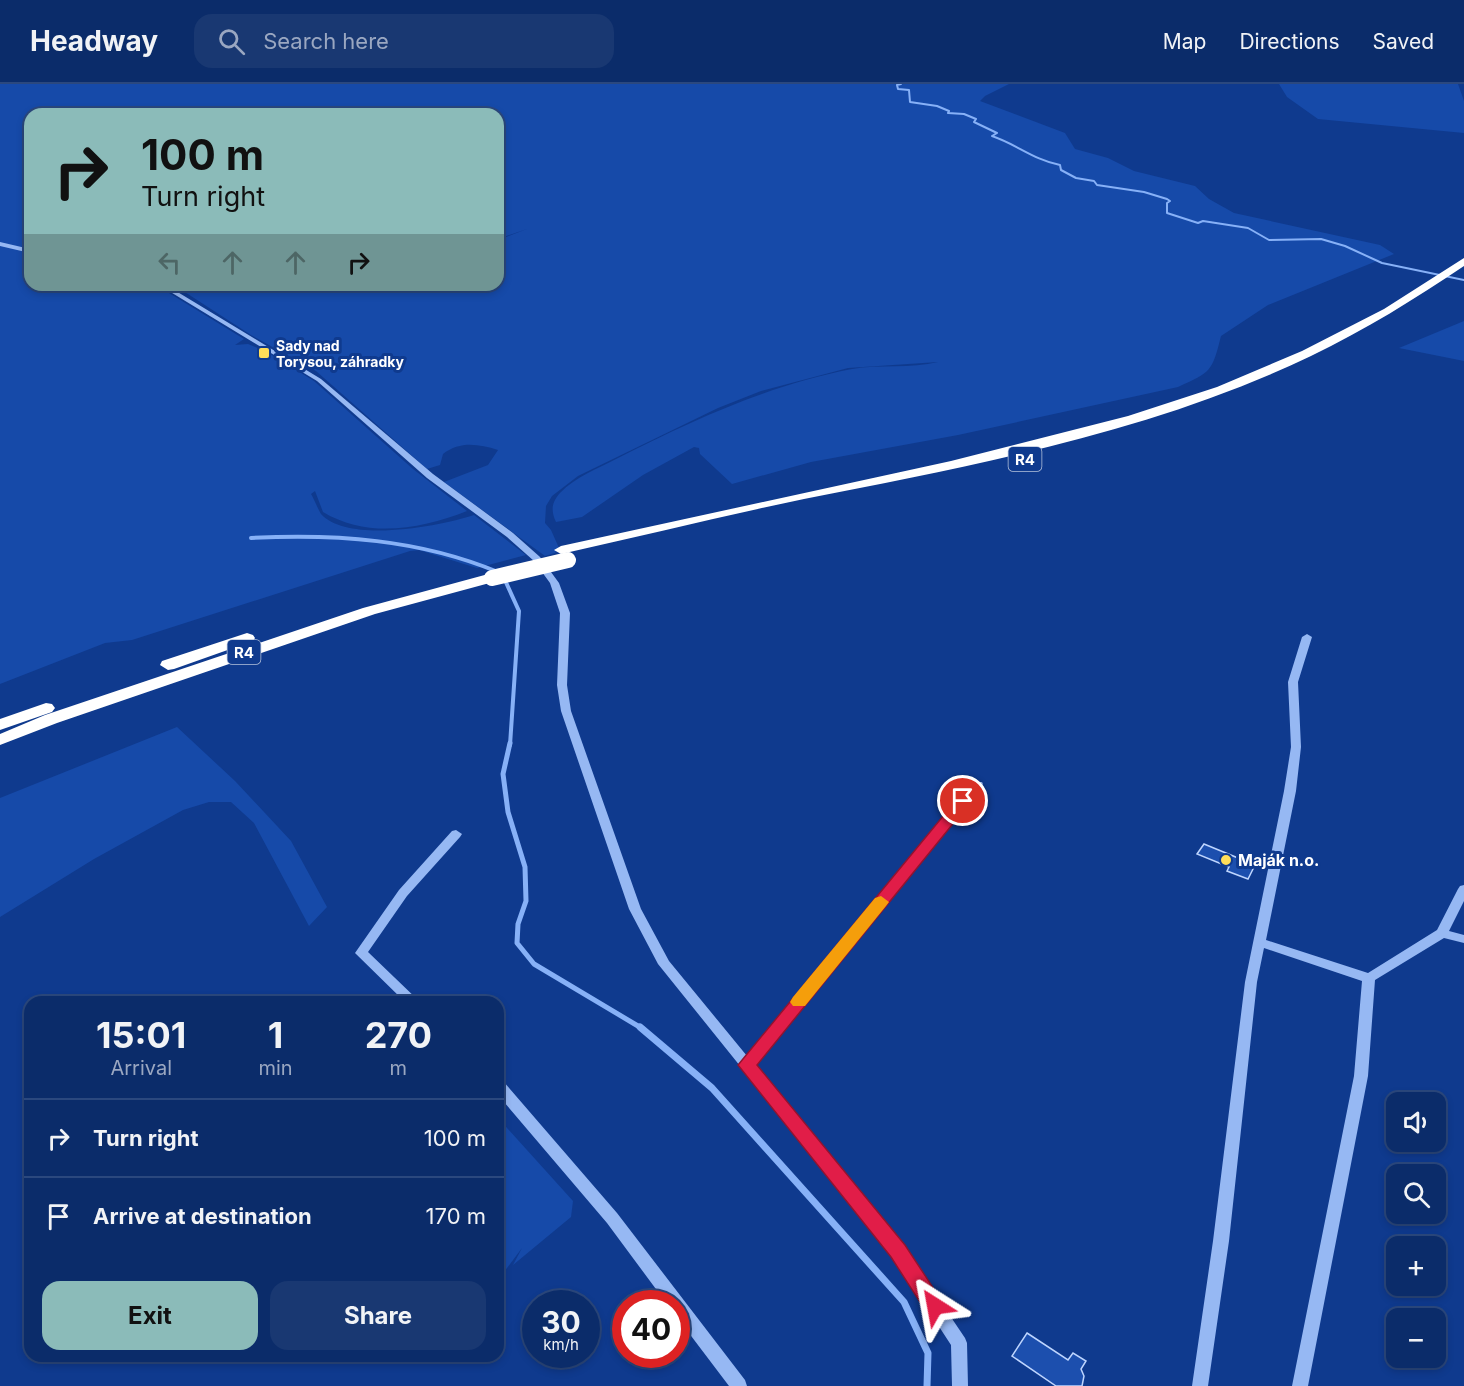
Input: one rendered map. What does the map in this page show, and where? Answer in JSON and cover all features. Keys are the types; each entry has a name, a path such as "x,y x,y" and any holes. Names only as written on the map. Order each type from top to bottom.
{"highway":[{"name":"R4","path":"0,725 359,602 564,555 952,477 1097,441 1241,392 1349,346 1417,307 1454,277 1464,261"},
{"name":"R4","path":"0,740 51,719 348,618 488,574"}],"street":[{"path":"0,244 24,250"},
{"path":"172,291 320,380 430,476 526,548 547,571 565,613 562,685 566,711 635,909 664,964 898,1251 959,1343 960,1386"},
{"path":"1200,1386 1222,1230 1251,982 1296,747 1293,682 1307,637"},
{"path":"747,1065 978,784"},
{"path":"406,996 361,953 403,893 456,834"},
{"path":"1259,942 1369,978 1442,933 1464,889"},
{"path":"1442,933 1464,939"},
{"path":"1300,1386 1361,1076 1369,978"},
{"path":"504,1092 612,1218 739,1386"}],"shaded area":[{"path":"0,84 1009,84 980,101 1065,133 1075,149 1108,158 1134,171 1195,186 1209,199 1234,213 1380,245 1394,254 1268,305 1221,336 1212,364 1204,374 1178,387 958,435 811,462 732,484 700,454 699,448 694,447 643,475 582,517 556,522 553,504 560,493 573,482 703,417 761,394 821,376 852,369 938,362 848,368 761,391 718,408 578,476 552,496 546,506 545,523 551,530 559,548 555,553 545,556 444,482 488,465 498,450 476,445 463,445 443,454 440,465 427,469 316,371 251,335 183,291 504,291 504,238 527,229 504,237 504,108 24,108 24,291 166,291 244,339 235,345 248,344 267,352 314,381 413,469 467,511 431,523 413,526 376,528 358,526 323,512 315,491 311,494 321,514 334,523 373,530 395,530 440,524 474,515 526,555 477,568 419,550 410,551 132,640 105,643 0,684"},
{"path":"1279,84 1458,84 1464,101 1464,133 1318,119 1287,97"},
{"path":"1464,321 1464,361 1399,348"},
{"path":"177,727 235,781 291,841 327,907 309,926 254,823 231,802 209,802 183,810 94,859 0,917 0,798"},
{"path":"504,1125 573,1201 571,1217 513,1265 522,1248 504,1272"}],"building":[{"name":"Maják n.o.","path":"1204,844 1255,865 1248,879 1227,871 1229,867 1197,854"},
{"path":"1027,1333 1068,1360 1073,1353 1086,1361 1081,1369 1084,1376 1082,1386 1056,1386 1012,1356"}],"waterway":[{"path":"901,84 897,85 898,89 909,90 910,102 937,106 949,111 948,113 964,114 976,119 974,122 997,133 992,136 1060,165 1061,170 1076,178 1094,181 1097,185 1144,192 1167,199 1170,201 1167,203 1167,213 1198,223 1203,221 1248,228 1269,240 1321,239 1345,246 1382,263 1464,280"},
{"path":"251,538 315,537 377,541 438,552 498,572"},
{"path":"504,578 519,611 510,745"},
{"path":"510,743 503,774 508,812 525,867 526,901 518,924 517,943 534,964 641,1028"},
{"path":"641,1028 712,1088 904,1302 928,1353 927,1386"}],"slow traffic":[{"path":"799,1002 881,902"}],"place":[{"name":"Sady nad Torysou, záhradky","path":"264,353"},
{"name":"Maják n.o.","path":"1226,860"}],"route":[{"path":"935,1306 898,1251 747,1065 963,801"}]}
